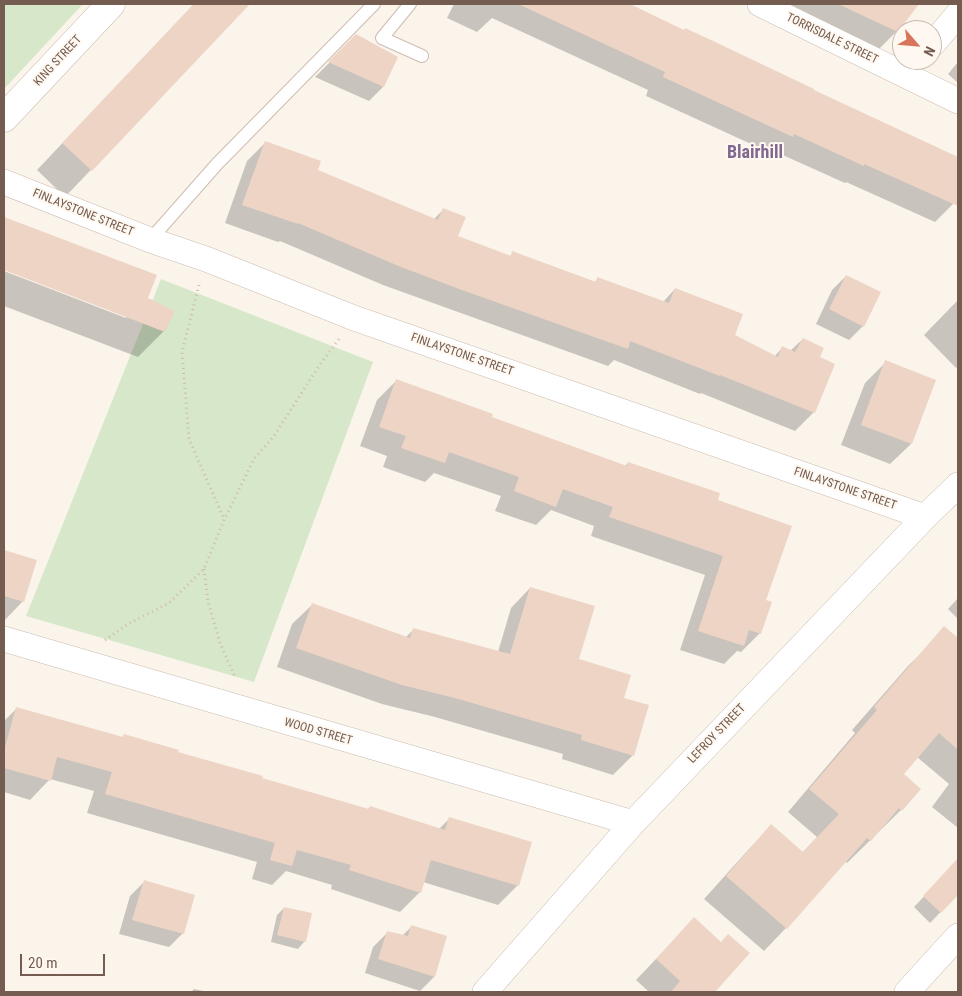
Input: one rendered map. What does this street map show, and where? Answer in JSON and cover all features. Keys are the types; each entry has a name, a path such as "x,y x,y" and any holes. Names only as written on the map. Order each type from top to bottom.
{"street":[{"name":"KING STREET","path":"4,118 111,4"},
{"name":"TORRISDALE STREET","path":"760,4 892,59"},
{"path":"942,34 958,14"},
{"name":"TORRISDALE STREET","path":"916,70 958,101"},
{"name":"FINLAYSTONE STREET","path":"4,182 354,318 925,516"},
{"name":"LEFROY STREET","path":"485,992 633,823 925,516 958,484"},
{"name":"WOOD STREET","path":"4,639 633,823"},
{"path":"907,992 958,936"}],"lane":[{"path":"150,240 217,164 374,4"},
{"path":"410,4 382,38 422,56"}],"path":[{"path":"206,260 182,352 189,439 224,520"},
{"path":"75,660 128,624 169,602 204,570 224,520 254,459 274,436 319,366 354,318"},
{"path":"204,570 208,602 220,643 233,675 261,715"}],"green space":[{"path":"4,4 83,4 4,89"},
{"path":"161,279 373,362 254,682 26,616"}],"building":[{"path":"194,4 250,4 92,171 62,143"},
{"path":"518,4 630,4 684,30 685,28 958,157 958,206 794,134 793,137 663,77 665,72"},
{"path":"838,4 919,4 907,20 892,20 892,29"},
{"path":"356,34 398,57 384,87 328,62"},
{"path":"265,141 321,161 318,170 438,220 443,208 466,217 458,236 511,256 512,251 596,282 597,277 669,303 675,288 743,314 735,335 778,357 782,346 795,352 803,338 824,348 820,357 835,364 815,413 630,341 628,349 462,290 401,267 298,223 242,205"},
{"path":"4,217 157,275 148,298 175,311 165,332 4,270"},
{"path":"846,275 881,292 864,327 829,309"},
{"path":"885,360 936,380 912,444 861,425"},
{"path":"396,379 493,414 492,417 627,466 628,462 720,493 718,500 792,526 766,600 772,602 761,634 749,630 744,646 698,631 723,556 609,517 613,507 563,489 556,507 514,491 519,477 449,452 445,463 401,448 406,436 379,427"},
{"path":"4,550 37,560 24,602 4,596"},
{"path":"530,587 595,606 579,659 631,675 624,698 649,705 634,756 581,740 582,735 455,698 402,685 296,648 312,603 410,638 413,628 510,654"},
{"path":"944,626 958,638 958,750 939,733 904,774 921,789 902,811 899,808 871,841 867,838 787,929 726,876 771,824 803,852 839,814 809,789 877,710 874,707"},
{"path":"16,707 123,737 124,734 179,750 178,752 263,776 262,778 369,809 370,806 445,830 449,817 532,842 519,886 431,860 421,893 349,870 351,865 297,850 292,866 270,860 275,843 105,794 112,772 57,757 51,781 4,768 4,751"},
{"path":"958,858 958,895 941,913 923,896"},
{"path":"144,880 195,895 184,934 132,920"},
{"path":"284,907 312,913 306,942 277,935"},
{"path":"694,917 721,942 728,934 750,953 715,992 671,992 680,981 656,959"},
{"path":"411,925 447,936 435,977 378,959 387,931 408,936"}],"district":[{"name":"Blairhill","path":"755,153"}]}
